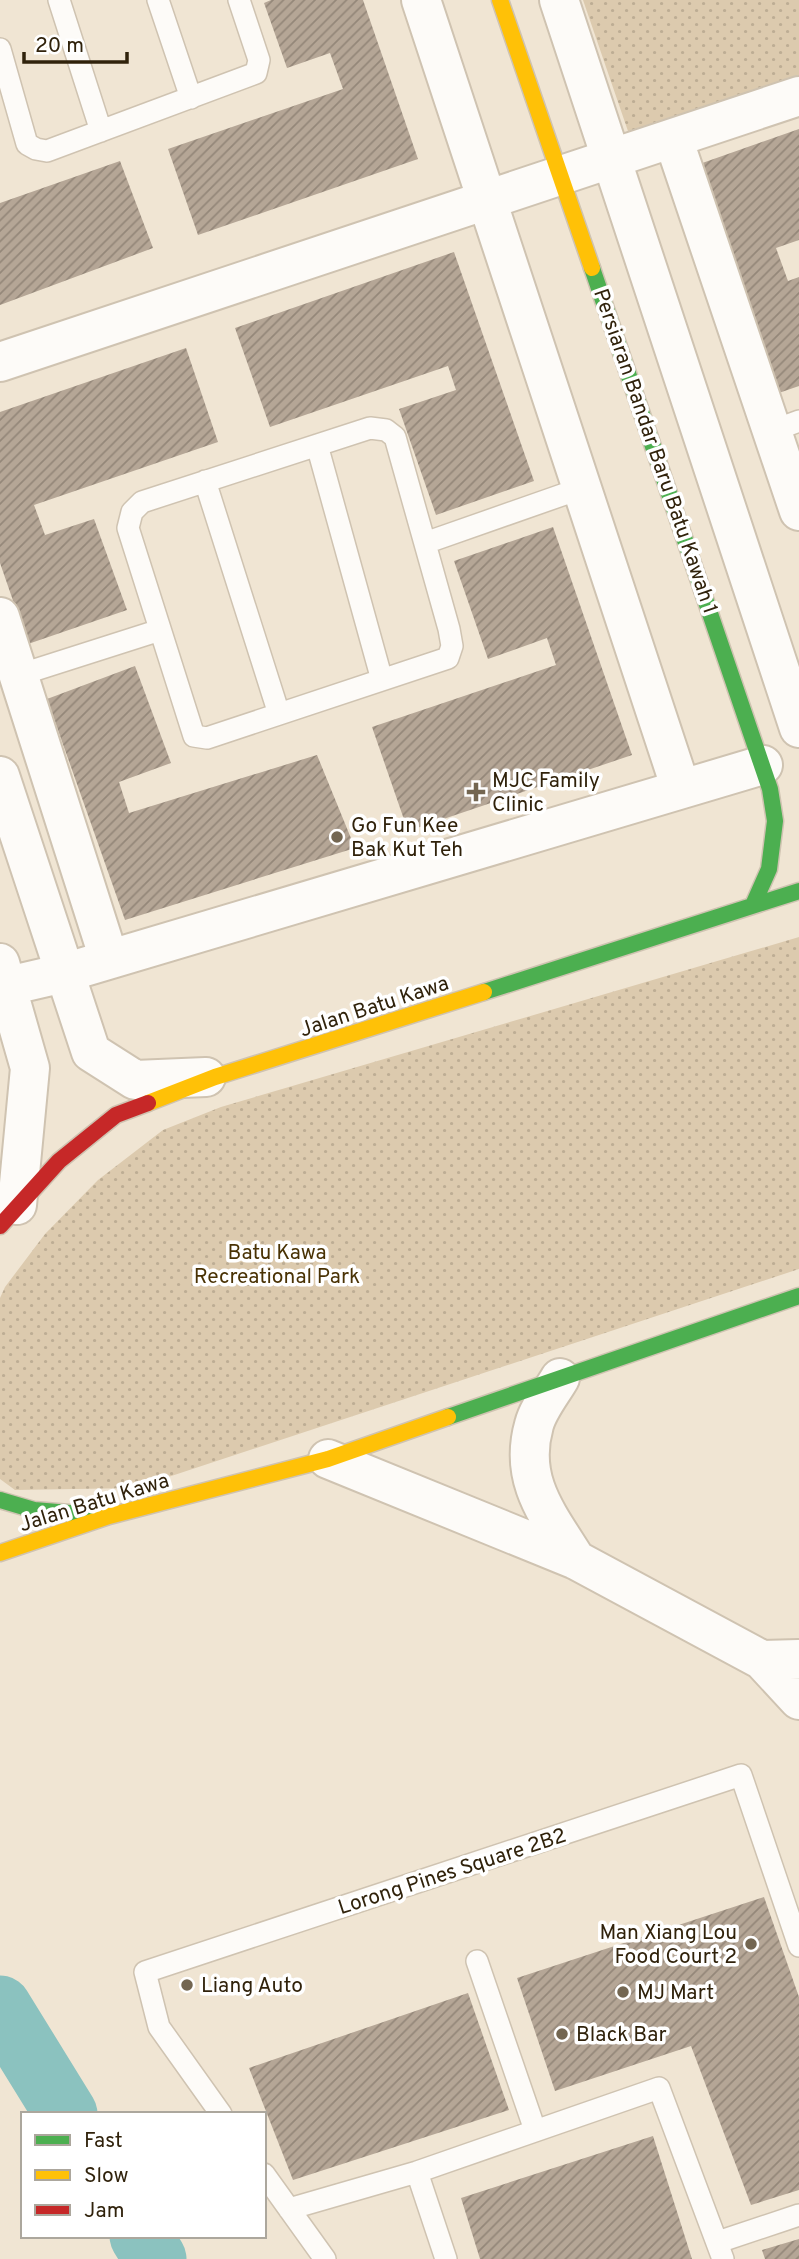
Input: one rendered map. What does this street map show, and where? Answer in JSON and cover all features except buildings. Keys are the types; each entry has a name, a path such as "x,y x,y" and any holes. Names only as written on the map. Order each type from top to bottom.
{"main road":[{"name":"Persiaran Bandar Baru Batu Kawah 1","path":"500,0 770,789 775,821 769,869 753,905"},
{"name":"Jalan Batu Kawa","path":"9,1215 59,1161 116,1115 215,1077 799,891"},
{"name":"Jalan Batu Kawa","path":"0,1553 109,1516 328,1459 799,1296"},
{"path":"0,1500 7,1504 50,1512 109,1516"}],"street":[{"path":"421,0 681,789"},
{"path":"559,0 799,728"},
{"path":"0,362 799,96"},
{"path":"673,138 785,426 799,511"},
{"path":"0,617 109,959"},
{"path":"9,1215 30,1068 3,979 64,973 763,765"},
{"path":"0,776 91,1052 135,1080 215,1077"},
{"path":"560,1378 534,1424 529,1459 537,1496 576,1560"},
{"path":"328,1459 576,1560 762,1660 799,1700"},
{"path":"762,1660 799,1659"}],"lane":[{"path":"59,0 101,131"},
{"path":"158,0 191,98"},
{"path":"1,60 27,144 47,151 256,73 259,60 239,0"},
{"path":"370,428 386,430 395,437 452,646 448,658 207,738 194,736 128,528 132,512 142,502 317,445 370,428"},
{"path":"317,445 383,680"},
{"path":"205,481 279,714"},
{"path":"425,544 582,488"},
{"path":"19,675 160,630"},
{"name":"Lorong Pines Square 2B2","path":"220,2112 159,2027 145,1972 741,1775 799,1947"},
{"path":"477,1961 535,2130"},
{"path":"289,2209 417,2172 659,2088 721,2250 799,2215"},
{"path":"417,2172 446,2259"},
{"path":"266,2177 325,2259"}],"green space":[{"path":"583,0 799,0 799,80 630,137"},
{"name":"Batu Kawa Recreational Park","path":"799,937 799,1269 135,1488 15,1490 0,1479 0,1298 5,1287 45,1234 98,1180 163,1130 221,1107"}],"waterway":[{"path":"0,2007 65,2112"},
{"path":"142,2238 155,2259"}],"traffic: fast":[{"path":"592,268 770,789 775,821 769,869 753,905"},
{"path":"484,992 799,891"},
{"path":"448,1417 799,1296"},
{"path":"0,1500 34,1510 93,1515"}],"traffic: slow":[{"path":"500,0 592,268"},
{"path":"148,1103 215,1077 484,992"},
{"path":"0,1553 109,1516 328,1459 448,1417"}],"traffic: jam":[{"path":"0,1226 59,1161 116,1115 148,1103"}],"place":[{"name":"MJC Family Clinic","path":"476,792"},
{"name":"Go Fun Kee Bak Kut Teh","path":"337,837"},
{"name":"Man Xiang Lou Food Court 2","path":"751,1944"},
{"name":"Liang Auto","path":"187,1985"},
{"name":"MJ Mart","path":"623,1992"},
{"name":"Black Bar","path":"562,2034"}]}
